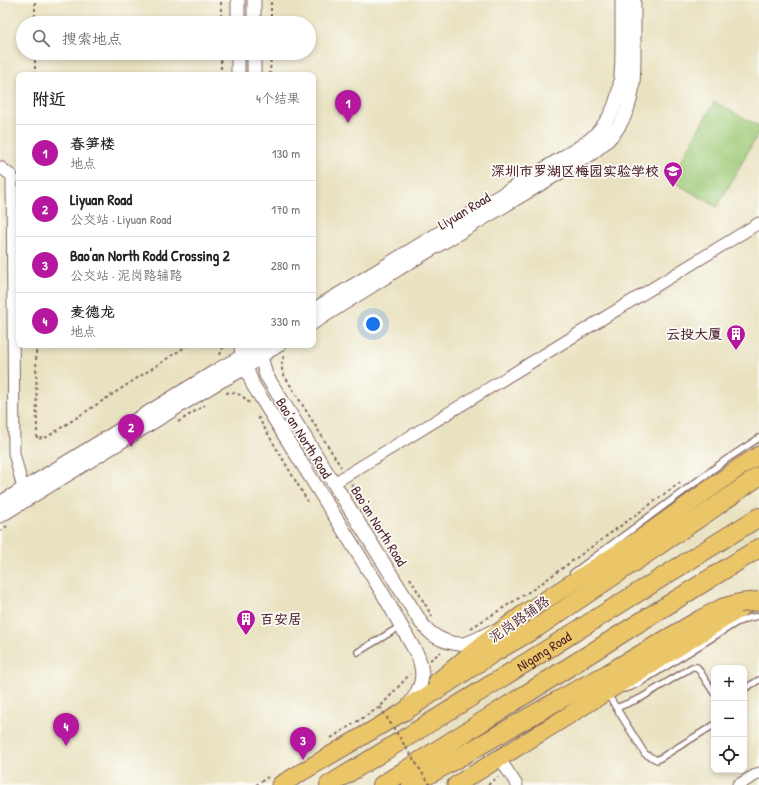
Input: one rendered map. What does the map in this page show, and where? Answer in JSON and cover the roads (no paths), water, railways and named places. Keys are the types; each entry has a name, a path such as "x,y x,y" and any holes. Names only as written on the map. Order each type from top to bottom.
{"highway":[{"path":"396,709 538,626 759,476"},
{"name":"Nigang Road","path":"329,785 418,731 759,517"},
{"name":"Nigang Road","path":"382,785 622,633 756,552"},
{"path":"411,785 557,701 607,683 701,619 722,608 736,608 759,601"},
{"path":"418,731 434,711 538,626"}],"main road":[{"name":"泥岗路辅路","path":"280,785 433,686 484,643 522,615 643,537 759,455"},
{"path":"736,608 759,597"},
{"path":"736,608 759,608"},
{"path":"456,785 526,743 607,683"},
{"path":"456,785 500,749 577,698 607,683"}],"street":[{"path":"238,0 238,16"},
{"path":"254,0 254,16"},
{"name":"Liyuan Road","path":"316,308 567,155 583,145 594,135 605,123 613,110 621,80 622,0"},
{"name":"Liyuan Road","path":"316,321 407,264 585,158 607,141 619,127 632,95 634,77 634,0"},
{"path":"238,60 238,72"},
{"path":"254,60 254,72"},
{"path":"0,167 15,177 14,453 26,494"},
{"path":"334,483 759,223"},
{"path":"0,516 26,494 220,369 260,348 282,350"},
{"name":"Bao‘an North Road","path":"260,348 266,375 422,624 431,633 439,638 462,644 486,634 522,615"},
{"name":"Bao’an North Road","path":"243,357 255,389 382,592 418,656 422,666 420,686 416,694 396,709"},
{"path":"0,504 26,494"},
{"path":"500,759 517,785"},
{"path":"738,785 759,773"}],"lane":[{"path":"569,576 727,459 759,438"},
{"path":"545,600 564,580"},
{"path":"607,683 627,689 736,623 748,618 759,616"},
{"path":"358,652 401,626"},
{"path":"616,708 641,698 692,667 697,667 711,688"},
{"path":"747,687 759,680"},
{"path":"607,683 616,708 645,754 657,760 711,727"}],"place":[{"name":"春笋楼","path":"348,123"},
{"name":"深圳市罗湖区梅园实验学校","path":"673,188"},
{"name":"云投大厦","path":"736,351"},
{"name":"Liyuan Road","path":"131,447"},
{"name":"百安居","path":"246,636"},
{"name":"麦德龙","path":"66,746"},
{"name":"Bao'an North Rodd Crossing 2","path":"303,760"}]}
